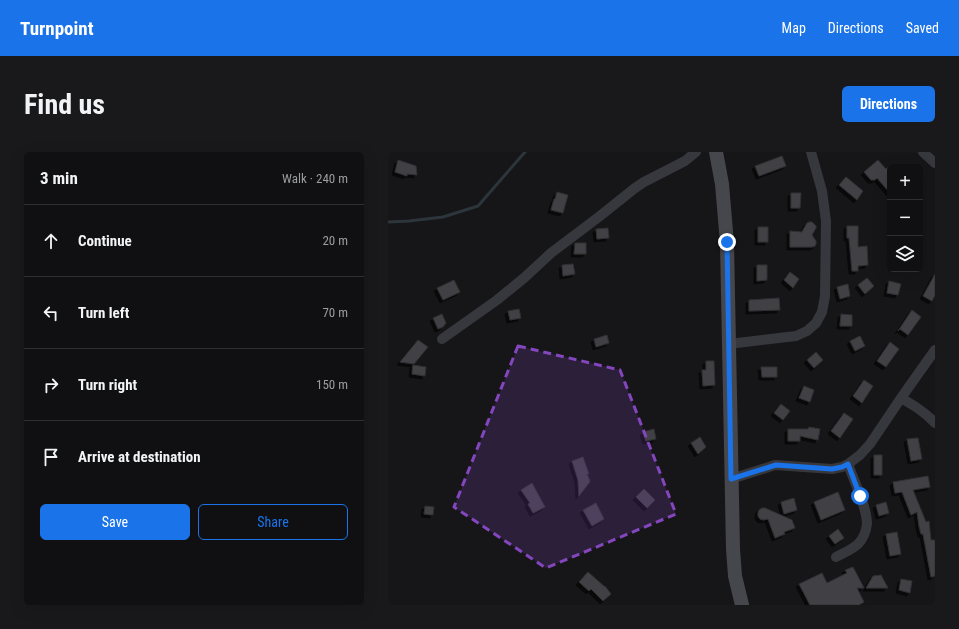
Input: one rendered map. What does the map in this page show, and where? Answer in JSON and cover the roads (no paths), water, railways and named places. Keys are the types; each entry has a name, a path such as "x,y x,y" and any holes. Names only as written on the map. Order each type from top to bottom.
{"street":[{"path":"442,339 497,300 551,253 635,188 684,161 696,152"},
{"path":"716,152 722,184 727,242 732,549 735,576 742,605"},
{"path":"729,344 796,336 807,331 816,322 822,312 825,296 826,221 822,191 811,152"},
{"path":"923,152 935,163"},
{"path":"731,479 776,465 832,469 848,464 860,455 870,444 935,350"},
{"path":"901,398 926,414 935,423"},
{"path":"836,557 858,545 865,534 867,523 866,513 848,464"}],"waterway":[{"path":"388,222 443,217 478,206 525,152"}]}
